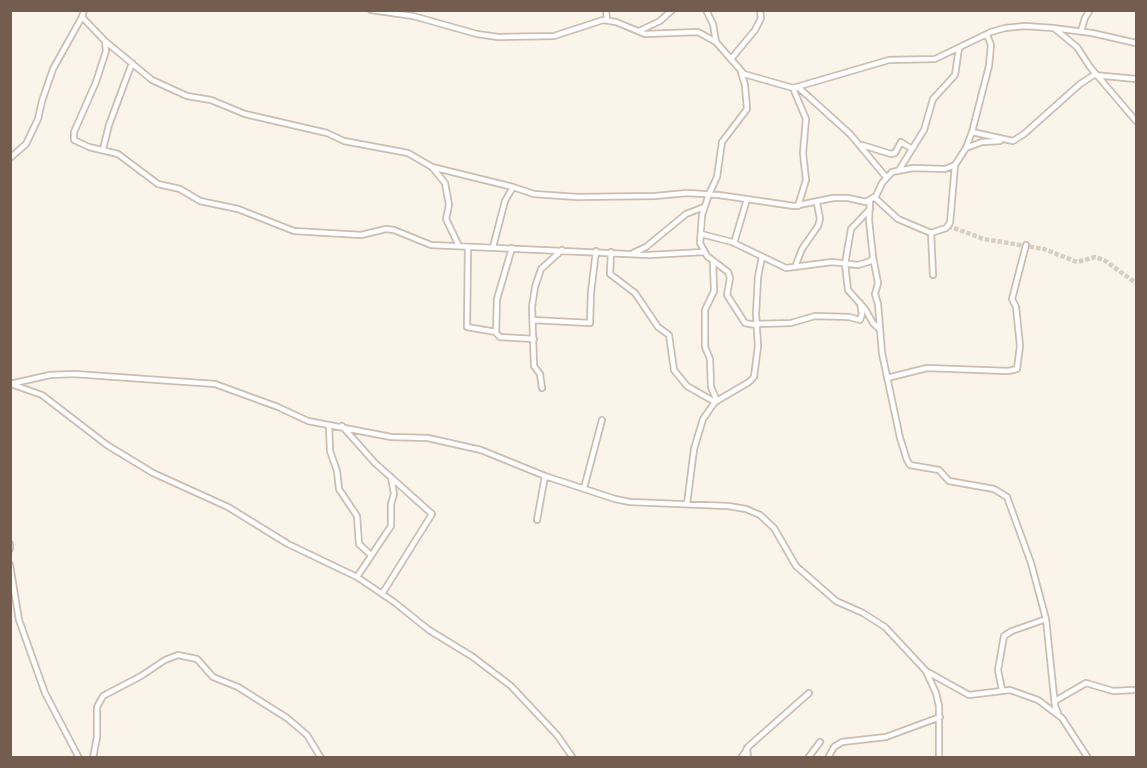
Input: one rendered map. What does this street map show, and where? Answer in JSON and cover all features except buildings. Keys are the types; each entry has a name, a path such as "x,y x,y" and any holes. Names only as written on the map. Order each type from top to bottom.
{"street":[{"path":"10,158 26,144 38,119 52,69 84,10"},
{"path":"371,10 413,15 477,34 498,37 554,36 595,21 607,20 645,34 698,32 707,36 716,42 741,72 745,85 747,109 722,142 718,175 704,207 700,243 713,262 728,272 730,278 728,297 744,323 756,325 791,323 815,316 849,317 860,320 862,314 860,303"},
{"path":"606,10 607,20"},
{"path":"638,32 660,21 672,10"},
{"path":"705,10 713,24 716,42"},
{"path":"730,59 755,30 761,18 760,10"},
{"path":"1081,31 1090,10"},
{"path":"82,17 152,80 187,96 211,100 245,114 327,133 344,141 408,153 432,167 534,194 558,197 655,196 687,192 798,206 839,198 864,203 872,199"},
{"path":"796,88 889,60 935,59 999,29 1018,26 1081,31 1137,43"},
{"path":"1053,28 1072,42 1097,74 1134,114 1137,121"},
{"path":"872,199 898,219 931,233 946,228 950,223 956,165 972,132 991,55 991,45 987,35"},
{"path":"105,40 105,58 73,138 81,145 123,156 158,184 180,189 200,201 238,209 294,231 361,235 386,229 394,230 423,243 468,247 630,254 704,252"},
{"path":"899,170 924,130 935,96 955,75 959,48"},
{"path":"103,149 109,125 132,63"},
{"path":"741,72 758,80 796,88 820,105 859,144 886,177"},
{"path":"966,148 982,142 1013,141 1080,84 1097,74 1137,80"},
{"path":"796,88 806,119 803,153 806,180 798,206"},
{"path":"972,132 1006,141"},
{"path":"859,144 891,154 896,152 901,142 912,149"},
{"path":"956,165 941,169 899,170 886,177 872,199 870,209 873,257 878,283 875,294 887,378 900,438 909,463 939,470 949,481 994,489 1007,496 1031,563 1046,619 1058,714 1088,758"},
{"path":"432,167 446,183 449,205 446,219 459,246"},
{"path":"493,247 505,201 513,187"},
{"path":"734,243 747,199"},
{"path":"795,267 802,249 818,226 820,219 817,203"},
{"path":"630,254 646,247 686,214 704,207"},
{"path":"870,209 851,229 845,264 847,288 880,330"},
{"path":"931,233 933,274"},
{"path":"701,234 734,243 782,266 795,267 832,262 858,265 871,261 873,257"},
{"path":"887,378 927,368 1016,370 1019,364 1020,346 1016,307 1012,299 1026,245"},
{"path":"468,247 467,327 496,332"},
{"path":"512,248 497,299 496,332 499,337 534,339"},
{"path":"542,388 540,374 534,368 532,307 538,274 548,261 562,250"},
{"path":"533,320 590,322 596,251"},
{"path":"611,252 610,274 634,293 658,327 669,335 674,370 687,386 716,402"},
{"path":"687,504 690,471 703,419 716,402 753,379 758,346 756,325 758,277 762,257"},
{"path":"713,262 714,291 705,310 705,347 710,359 711,387 716,402"},
{"path":"11,384 50,375 74,374 215,384 278,407 296,417 391,437 428,438 481,450 546,476 630,502 746,508 760,515 776,531 796,566 830,596 885,627 914,661 926,671 971,696 1002,690 1014,691 1031,696 1058,714"},
{"path":"11,384 42,395 107,445 153,473 228,507 288,544 357,577 511,686 557,735 573,758"},
{"path":"584,488 602,420"},
{"path":"329,425 330,451 338,471 339,489 357,516 360,544 371,555"},
{"path":"342,426 361,450 432,514 382,594"},
{"path":"537,520 546,476"},
{"path":"357,577 391,526 391,504 394,494 391,477"},
{"path":"10,565 19,620 45,693 79,758"},
{"path":"1002,690 998,670 1004,636 1046,619"},
{"path":"93,758 97,738 97,707 103,696 165,660 182,655 197,659 213,677 238,687 287,718 307,735 321,758"},
{"path":"926,671 936,693 940,717 939,758"},
{"path":"1055,701 1086,683 1113,691 1133,690"},
{"path":"741,758 747,748 809,693"},
{"path":"828,758 834,747 842,742 886,737 940,717"},
{"path":"808,758 820,742"},
{"path":"747,748 748,758"}],"tunnel":[{"path":"948,226 984,239 1044,249 1077,262 1095,257 1104,260 1136,283"}]}
